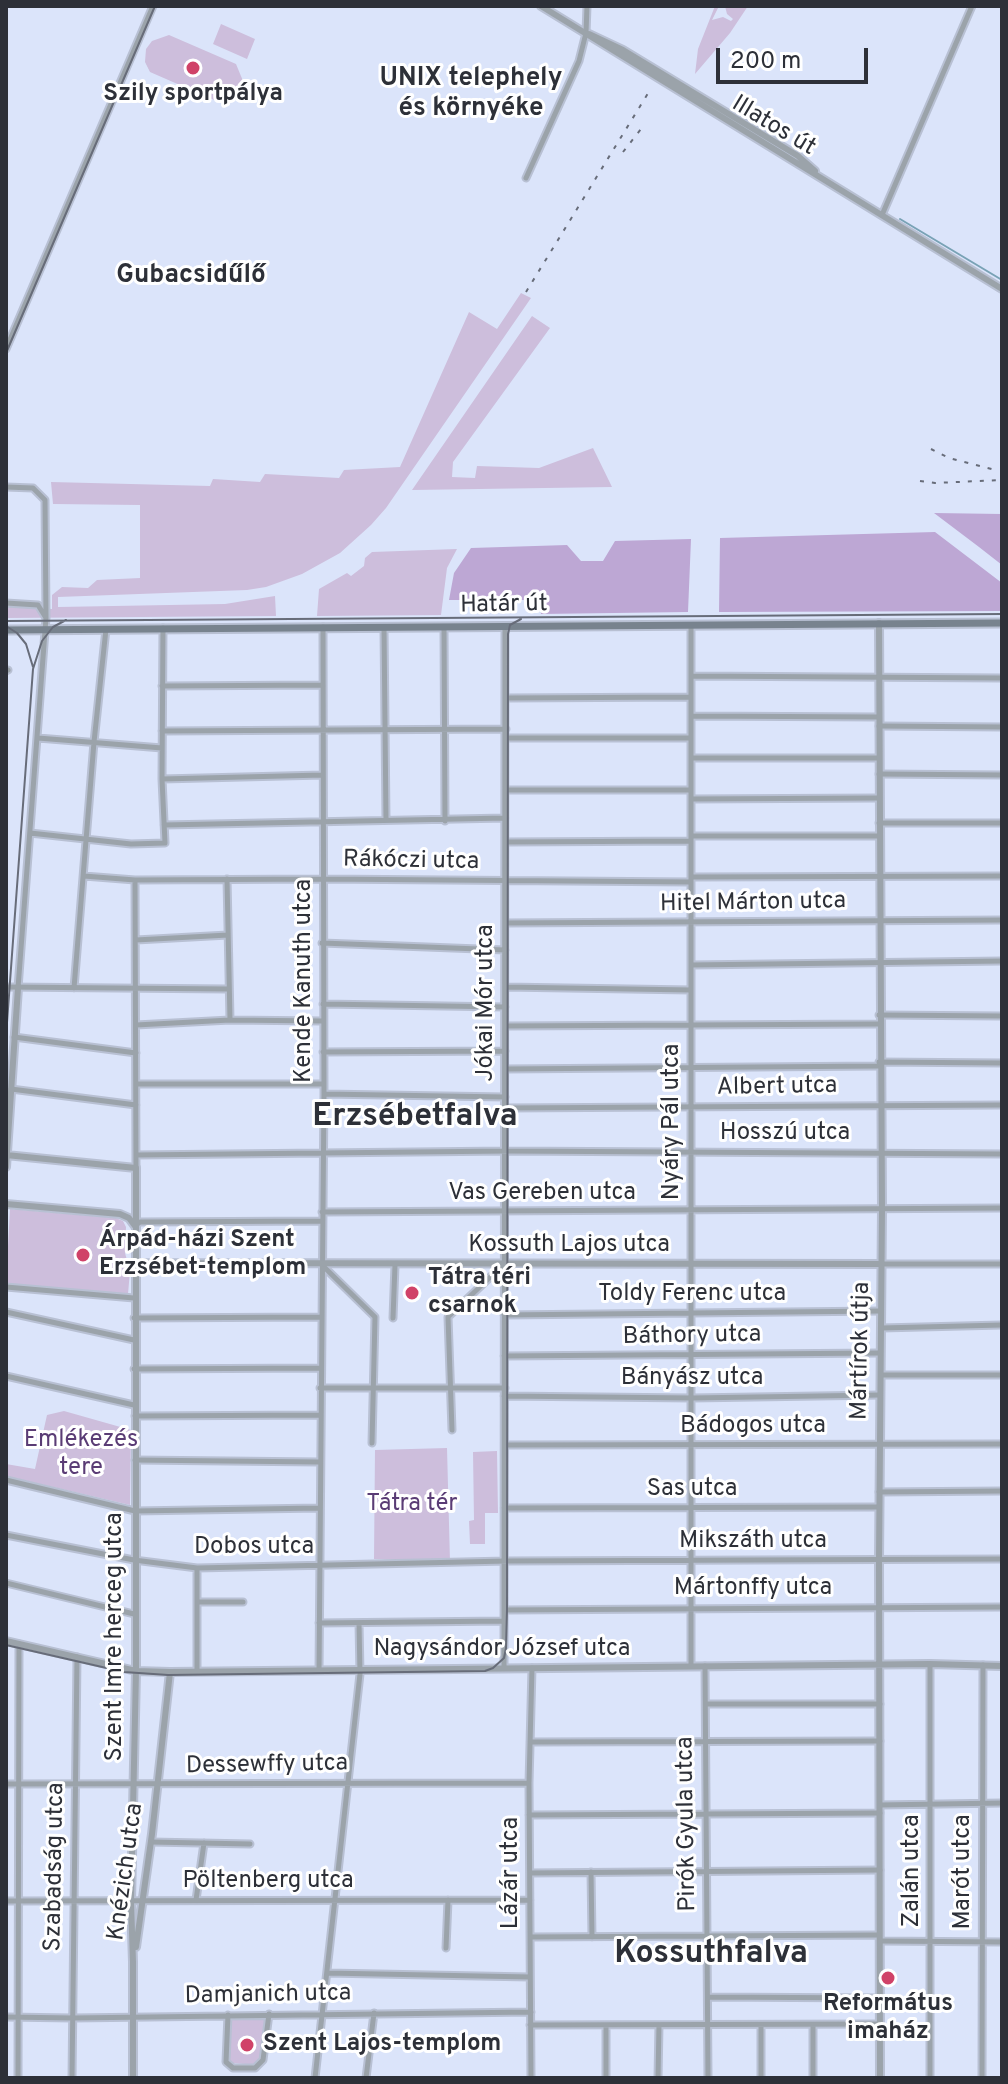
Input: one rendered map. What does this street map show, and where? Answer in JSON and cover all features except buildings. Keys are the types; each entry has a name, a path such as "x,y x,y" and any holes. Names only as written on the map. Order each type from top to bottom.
{"main road":[{"name":"Határ út","path":"6,630 1002,623"}],"street":[{"path":"6,349 153,6"},
{"name":"Illatos út","path":"541,6 1002,289"},
{"path":"526,178 579,61 586,33 587,6"},
{"path":"882,215 972,6"},
{"path":"6,487 33,488 44,497 47,512 46,618 6,1167"},
{"path":"30,604 42,599 46,587"},
{"path":"6,603 30,604 41,608 46,618"},
{"name":"Mártírok útja","path":"879,623 879,1106 882,1209 879,1445 880,2078"},
{"name":"Jókai Mór utca","path":"504,1668 505,625"},
{"name":"Nyáry Pál utca","path":"691,625 691,1666"},
{"name":"Kende Kanuth utca","path":"319,1670 324,1094 323,627"},
{"path":"384,627 386,820"},
{"path":"444,627 445,821"},
{"path":"30,833 131,844 165,843 162,779 163,628"},
{"path":"74,988 106,629"},
{"path":"691,676 1002,678"},
{"path":"162,686 322,685"},
{"path":"506,698 690,697"},
{"path":"691,716 879,717"},
{"path":"879,726 1002,727"},
{"path":"162,731 506,729"},
{"path":"38,738 162,748"},
{"path":"506,738 691,738"},
{"path":"691,758 879,758"},
{"path":"879,774 1002,775"},
{"path":"162,779 323,775"},
{"path":"507,790 691,790"},
{"path":"691,799 878,798"},
{"path":"164,825 505,818"},
{"path":"878,823 1002,823"},
{"path":"506,842 878,836"},
{"name":"Rákóczi utca","path":"84,876 135,880 506,880 1002,876"},
{"path":"227,879 230,1020"},
{"name":"Szent Imre herceg utca","path":"133,1962 132,1785 136,1671 135,880"},
{"name":"Hitel Márton utca","path":"505,923 1002,920"},
{"path":"136,940 228,935"},
{"path":"322,943 505,950"},
{"path":"691,965 1002,961"},
{"path":"6,987 228,989"},
{"path":"505,987 691,990"},
{"path":"323,1004 505,1007"},
{"path":"879,1015 1002,1016"},
{"path":"136,1025 230,1020 322,1021"},
{"path":"505,1026 879,1024"},
{"path":"14,1037 136,1053"},
{"path":"323,1052 505,1051"},
{"path":"505,1069 1002,1063"},
{"path":"136,1084 323,1084"},
{"path":"11,1089 136,1105"},
{"path":"324,1094 505,1097"},
{"name":"Albert utca","path":"505,1108 1002,1105"},
{"name":"Hosszú utca","path":"136,1155 505,1151 1002,1154"},
{"path":"6,1155 136,1168"},
{"path":"6,1204 120,1214 131,1213 135,1207"},
{"name":"Vas Gereben utca","path":"322,1212 1002,1208"},
{"path":"120,1214 129,1218 135,1226 140,1222 322,1221"},
{"name":"Kossuth Lajos utca","path":"135,1263 1002,1264"},
{"path":"321,1263 375,1317 372,1443"},
{"path":"452,1430 448,1317 504,1264"},
{"path":"393,1318 395,1265"},
{"path":"6,1287 134,1298"},
{"name":"Toldy Ferenc utca","path":"504,1315 881,1311"},
{"path":"6,1312 134,1340"},
{"path":"134,1318 320,1317"},
{"path":"881,1328 1002,1325"},
{"name":"Báthory utca","path":"504,1356 880,1353"},
{"path":"134,1369 320,1368"},
{"path":"881,1375 1002,1375"},
{"path":"6,1376 134,1405"},
{"path":"320,1388 383,1391 505,1388"},
{"name":"Bányász utca","path":"504,1396 692,1398 880,1395"},
{"path":"134,1416 320,1415"},
{"name":"Bádogos utca","path":"505,1445 1002,1444"},
{"path":"135,1460 319,1462"},
{"path":"6,1480 135,1511 319,1508"},
{"path":"879,1492 1002,1491"},
{"name":"Sas utca","path":"504,1508 879,1507"},
{"name":"Dobos utca","path":"6,1535 134,1560 197,1568 504,1561"},
{"name":"Mikszáth utca","path":"504,1561 1002,1559"},
{"path":"197,1568 197,1671"},
{"path":"6,1583 134,1614"},
{"path":"198,1602 243,1602"},
{"name":"Mártonffy utca","path":"504,1610 1002,1607"},
{"path":"319,1623 504,1621"},
{"path":"315,2078 360,1668 359,1623"},
{"name":"Nagysándor József utca","path":"6,1641 136,1671 170,1672 360,1668 1002,1666"},
{"path":"18,2078 19,1644"},
{"name":"Szabadság utca","path":"72,2078 77,1657"},
{"name":"Zalán utca","path":"930,1664 930,2078"},
{"name":"Marót utca","path":"982,2078 983,1665"},
{"name":"Pirók Gyula utca","path":"705,1666 708,2078"},
{"name":"Lázár utca","path":"531,2078 529,1783 532,1668"},
{"name":"Knézich utca","path":"133,2078 133,1962 151,1842 170,1672"},
{"path":"706,1704 880,1704"},
{"path":"530,1742 880,1741"},
{"name":"Dessewffy utca","path":"6,1784 529,1783"},
{"path":"880,1805 1002,1803"},
{"path":"529,1815 880,1813"},
{"path":"151,1842 250,1844"},
{"path":"196,1900 204,1843"},
{"path":"530,1873 880,1870"},
{"path":"591,1872 592,1937"},
{"path":"446,1948 448,1900"},
{"name":"Pöltenberg utca","path":"6,1901 530,1900"},
{"path":"530,1937 707,1935 1002,1942"},
{"path":"327,1973 531,1977"},
{"path":"708,1997 879,1998"},
{"name":"Damjanich utca","path":"6,2017 531,2012"},
{"path":"366,2078 374,2013"},
{"path":"228,2015 226,2062 233,2068 255,2068 263,2060 269,2014"},
{"path":"530,2025 879,2024"},
{"path":"606,2025 606,2078"},
{"path":"658,2078 659,2025"},
{"path":"761,2025 761,2078"},
{"path":"813,2025 813,2078"}],"green space":[{"path":"715,6 719,6 712,20 723,17 731,21 733,19 727,14 725,6 748,6 730,33 695,74 698,49"},
{"path":"221,24 255,39 247,59 213,44"},
{"name":"Szily sportpálya","path":"169,35 236,64 243,81 241,90 232,100 221,103 150,72 145,62 146,49 152,41"},
{"path":"521,293 531,298 386,508 340,553 302,574 266,587 247,590 58,597 58,607 225,604 275,596 276,616 6,618 6,606 52,609 52,595 62,587 88,588 97,580 140,578 140,505 53,504 51,482 210,486 213,479 260,482 265,474 339,478 344,470 400,467 469,312 497,329"},
{"path":"532,316 550,328 453,462 452,477 475,478 477,466 539,468 593,448 612,487 412,490"},
{"path":"457,549 447,568 441,615 317,616 319,589 347,573 351,576 364,566 365,558 372,552"},
{"path":"10,1209 123,1221 126,1227 125,1253 130,1271 128,1294 6,1284"},
{"name":"Emlékezés tere","path":"64,1411 131,1430 130,1505 6,1476 6,1464 35,1469 47,1415"},
{"name":"Tátra tér","path":"447,1448 450,1562 374,1559 375,1450"},
{"path":"497,1451 498,1513 485,1513 485,1544 470,1544 469,1521 474,1520 473,1452"},
{"path":"230,2018 266,2018 261,2061 256,2065 227,2060"}],"shaded area":[{"path":"934,513 1002,514 1002,565 979,547"},
{"path":"935,532 1002,583 1002,611 719,612 720,538"},
{"path":"691,539 688,612 541,614 540,600 449,600 454,573 471,548 567,545 581,561 603,561 615,541"}],"waterway":[{"path":"900,219 1002,280"}],"tram line":[{"path":"6,353 155,6"},
{"path":"6,621 1002,614"},
{"path":"6,1645 124,1672 168,1675 485,1671 504,1658 507,1610 508,634 510,625 521,619"},
{"path":"6,1036 33,669 42,641 53,627 66,620"},
{"path":"6,626 26,644 33,667"}],"railway":[{"path":"526,292 650,90"},
{"path":"623,152 641,129"},
{"path":"931,449 949,458 999,471"},
{"path":"920,481 1002,480"}],"place":[{"name":"Szily sportpálya","path":"193,68"},
{"name":"Árpád-házi Szent Erzsébet-templom","path":"83,1255"},
{"name":"Tátra téri csarnok","path":"412,1293"},
{"name":"Református imaház","path":"888,1978"},
{"name":"Szent Lajos-templom","path":"247,2045"}],"district":[{"name":"UNIX telephely és környéke","path":"471,95"},
{"name":"Gubacsidűlő","path":"191,277"},
{"name":"Erzsébetfalva","path":"415,1119"},
{"name":"Kossuthfalva","path":"711,1956"}]}
